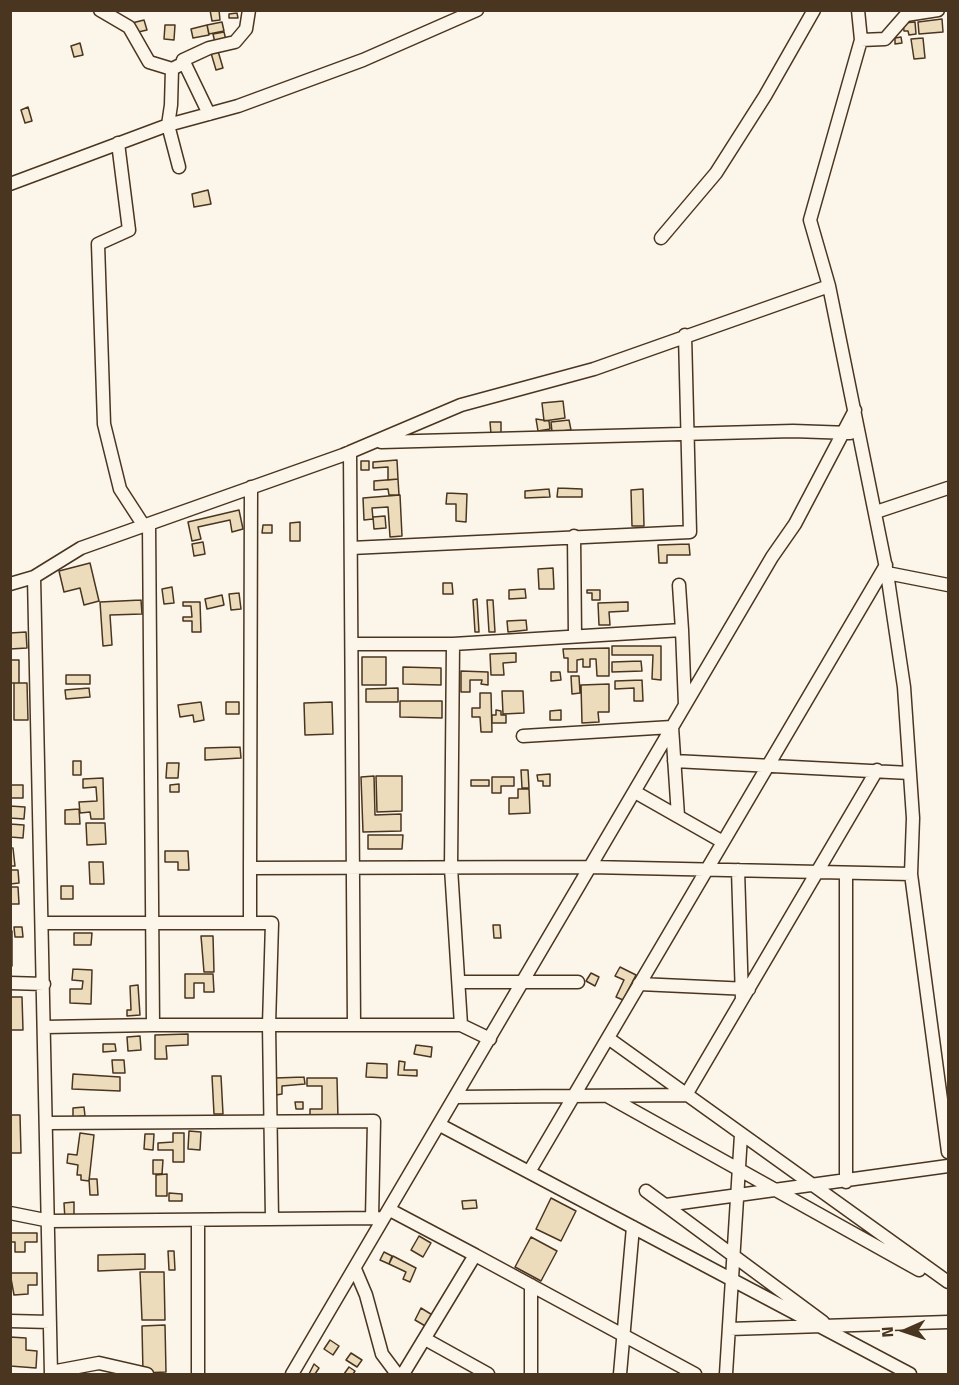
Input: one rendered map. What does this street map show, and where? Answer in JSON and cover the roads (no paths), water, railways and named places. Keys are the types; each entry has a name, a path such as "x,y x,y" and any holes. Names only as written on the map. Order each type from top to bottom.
{"street":[{"path":"104,12 129,27 149,62 172,69 182,64 183,60 209,48 235,42 246,29 249,10"},
{"path":"10,184 168,125 209,114 363,60 477,10"},
{"path":"660,238 716,173 765,96 814,10"},
{"path":"858,10 861,40 810,220 829,286 876,512 904,687 913,818 911,874 948,1152"},
{"path":"861,40 885,39 906,15 938,10"},
{"path":"183,60 209,114"},
{"path":"172,69 168,125 179,167"},
{"path":"118,143 129,230 98,244 104,424 120,489 147,525 153,1025"},
{"path":"10,584 34,576 81,548 350,452 461,405 594,369 829,286"},
{"path":"351,548 690,532 685,335"},
{"path":"292,1374 356,1269 772,557 795,524 855,410"},
{"path":"372,442 793,431 860,434"},
{"path":"350,452 354,1025"},
{"path":"249,923 251,487"},
{"path":"876,512 948,488"},
{"path":"574,536 575,636"},
{"path":"886,569 948,585"},
{"path":"530,1172 706,870 886,569"},
{"path":"34,576 50,1221 51,1373 99,1362 124,1372 147,1374"},
{"path":"679,585 686,705"},
{"path":"352,644 453,644 682,630"},
{"path":"453,644 451,868 461,1025"},
{"path":"524,736 672,727"},
{"path":"672,727 678,816"},
{"path":"674,761 910,773"},
{"path":"686,1095 744,992 877,770"},
{"path":"635,792 723,842"},
{"path":"250,868 590,867 911,874"},
{"path":"738,870 744,992"},
{"path":"846,873 846,1182"},
{"path":"43,923 272,923 269,1025 272,1219"},
{"path":"10,982 44,984"},
{"path":"459,982 578,982"},
{"path":"639,984 744,992"},
{"path":"45,1027 461,1025 490,1039"},
{"path":"608,1038 948,1284"},
{"path":"456,1097 686,1095"},
{"path":"608,1097 948,1284"},
{"path":"47,1123 374,1121 372,1218"},
{"path":"440,1125 732,1280 824,1326 856,1346 910,1374"},
{"path":"726,1374 741,1135"},
{"path":"666,1205 846,1182 948,1166"},
{"path":"646,1191 824,1326"},
{"path":"10,1213 50,1221 372,1218 388,1214 476,1255 695,1374"},
{"path":"198,1220 198,1374"},
{"path":"620,1374 633,1227"},
{"path":"403,1374 476,1255"},
{"path":"356,1269 366,1295 382,1354 397,1374"},
{"path":"531,1285 531,1374"},
{"path":"10,1321 50,1322"},
{"path":"729,1329 948,1322"},
{"path":"424,1339 488,1374"}]}
